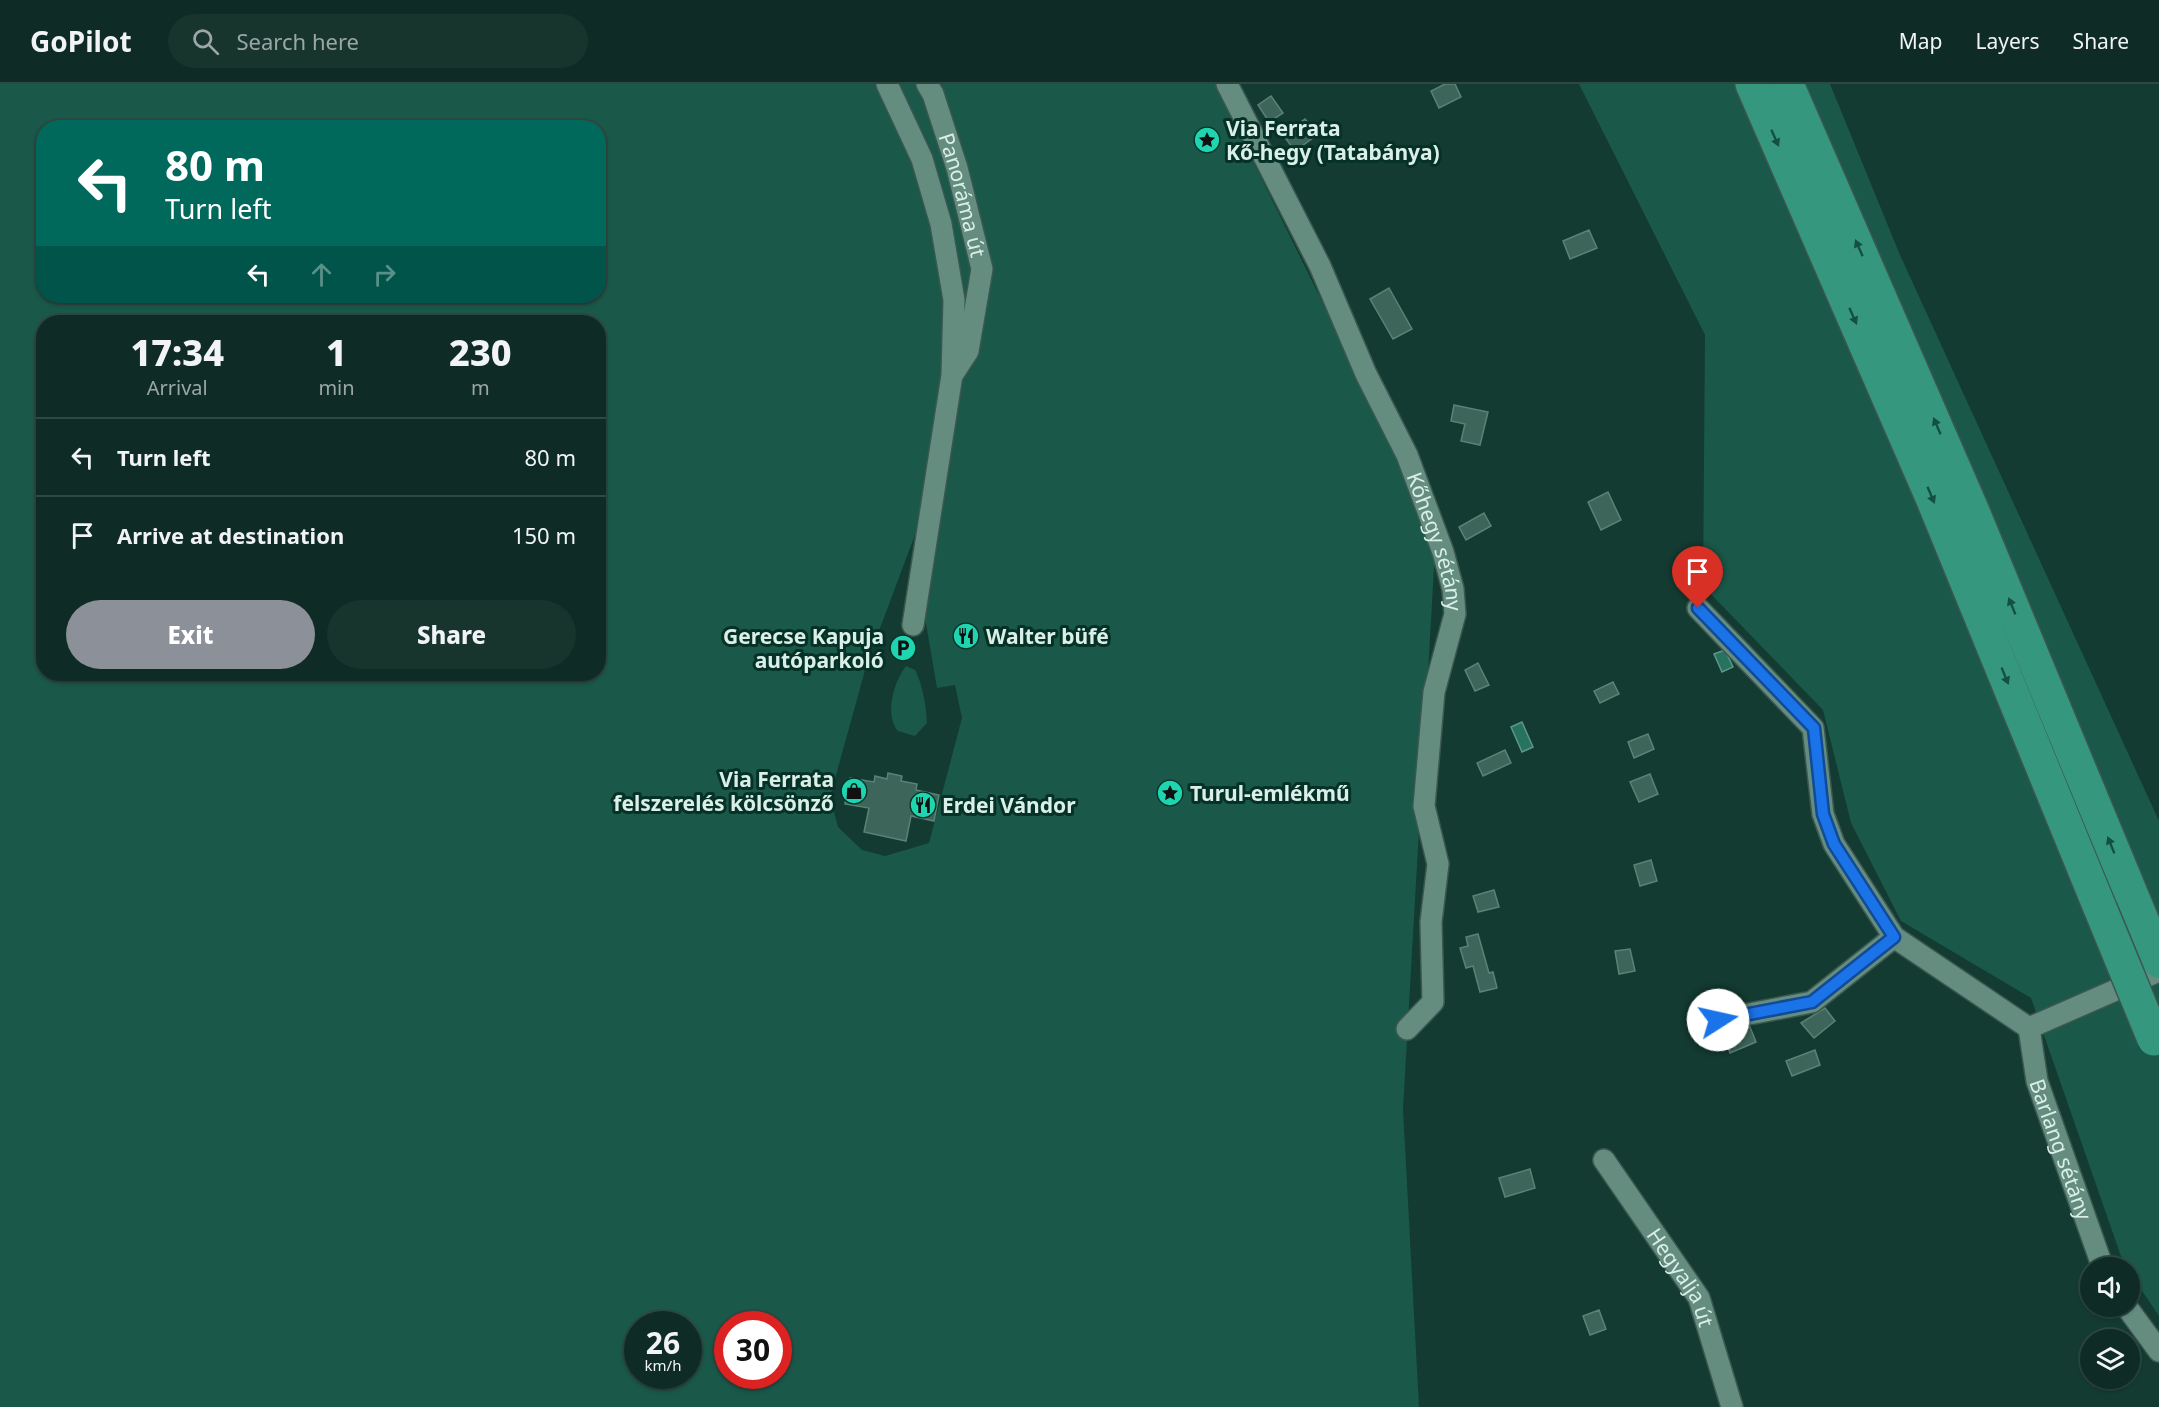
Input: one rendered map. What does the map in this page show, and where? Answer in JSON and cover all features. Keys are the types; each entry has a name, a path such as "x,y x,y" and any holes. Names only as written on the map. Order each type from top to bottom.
{"highway":[{"path":"1752,84 1933,500 2157,1044"},
{"path":"1787,84 1967,497 2159,961"}],"street":[{"name":"Panoráma út","path":"887,84 922,159 941,224 954,300 952,375 913,625"},
{"name":"Panoráma út","path":"927,84 933,94 957,168 982,269 968,351 952,375"},
{"name":"Kőhegy sétány","path":"1227,84 1320,266 1366,374 1407,454 1443,552 1453,589 1455,614 1434,692 1424,806 1438,864 1431,922 1433,1002 1407,1029"},
{"path":"1698,608 1814,728 1823,814 1834,844 1894,937 2029,1028 2159,972"},
{"path":"1718,1020 1812,1002 1894,937"},
{"name":"Barlang sétány","path":"2029,1028 2037,1081 2099,1257"},
{"name":"Hegyalja út","path":"1604,1160 1699,1298 1732,1407"},
{"path":"2134,1317 2159,1351"}],"shaded area":[{"path":"0,84 1215,84 1436,533 1403,1109 1419,1407 0,1407","holes":["916,532 938,537 924,612 937,688 955,685 962,718 929,843 885,856 862,850 838,827 830,797 867,663"]},
{"path":"1579,84 1830,84 1900,255 2159,821 2159,1316 2140,1288 2140,1257 2121,1257 2031,998 1901,921 1851,823 1823,710 1703,586 1705,335"},
{"path":"1725,650 1733,667 1722,672 1714,654"},
{"path":"906,666 915,670 918,676 926,710 927,723 915,736 898,731 892,716 892,698"},
{"path":"1522,722 1533,747 1522,752 1511,727"}],"building":[{"path":"1445,84 1455,84 1461,97 1439,108 1431,91"},
{"path":"1271,96 1283,113 1269,122 1258,105"},
{"path":"1305,119 1317,135 1295,151 1283,135"},
{"path":"1589,230 1597,248 1570,259 1563,241"},
{"path":"1389,288 1412,329 1393,339 1370,299"},
{"path":"1454,405 1488,412 1480,445 1461,441 1465,424 1451,421"},
{"path":"1608,492 1621,520 1601,530 1588,502"},
{"path":"1484,513 1491,526 1466,540 1459,527"},
{"path":"1478,663 1489,685 1475,691 1465,670"},
{"path":"1613,682 1619,694 1600,703 1594,691"},
{"path":"1648,734 1654,749 1634,758 1628,742"},
{"path":"1505,750 1511,763 1483,776 1477,763"},
{"path":"888,773 902,776 901,781 917,784 916,790 939,795 934,821 911,816 906,841 864,832 869,808 845,804 850,778 874,782 875,776 887,779"},
{"path":"1650,774 1658,794 1639,802 1630,782"},
{"path":"1651,860 1657,881 1640,886 1634,865"},
{"path":"1494,890 1499,907 1478,912 1473,896"},
{"path":"1478,934 1489,973 1493,972 1497,988 1480,992 1473,966 1466,968 1460,948 1468,946 1466,937"},
{"path":"1630,949 1635,971 1619,974 1615,951"},
{"path":"1825,1008 1835,1021 1814,1038 1801,1023"},
{"path":"1750,1027 1756,1042 1730,1053 1724,1036"},
{"path":"1815,1050 1820,1065 1792,1076 1786,1061"},
{"path":"1530,1169 1535,1188 1505,1197 1499,1178"},
{"path":"1599,1310 1606,1329 1590,1335 1583,1316"}],"place":[{"name":"Via Ferrata Kő-hegy (Tatabánya)","path":"1207,140"},
{"name":"Walter büfé","path":"966,636"},
{"name":"Gerecse Kapuja autóparkoló","path":"903,648"},
{"name":"Via Ferrata felszerelés kölcsönző","path":"854,791"},
{"name":"Turul-emlékmű","path":"1170,793"},
{"name":"Erdei Vándor","path":"923,805"}],"route":[{"path":"1698,608 1814,728 1823,814 1834,844 1894,937 1812,1002 1718,1020"}]}
